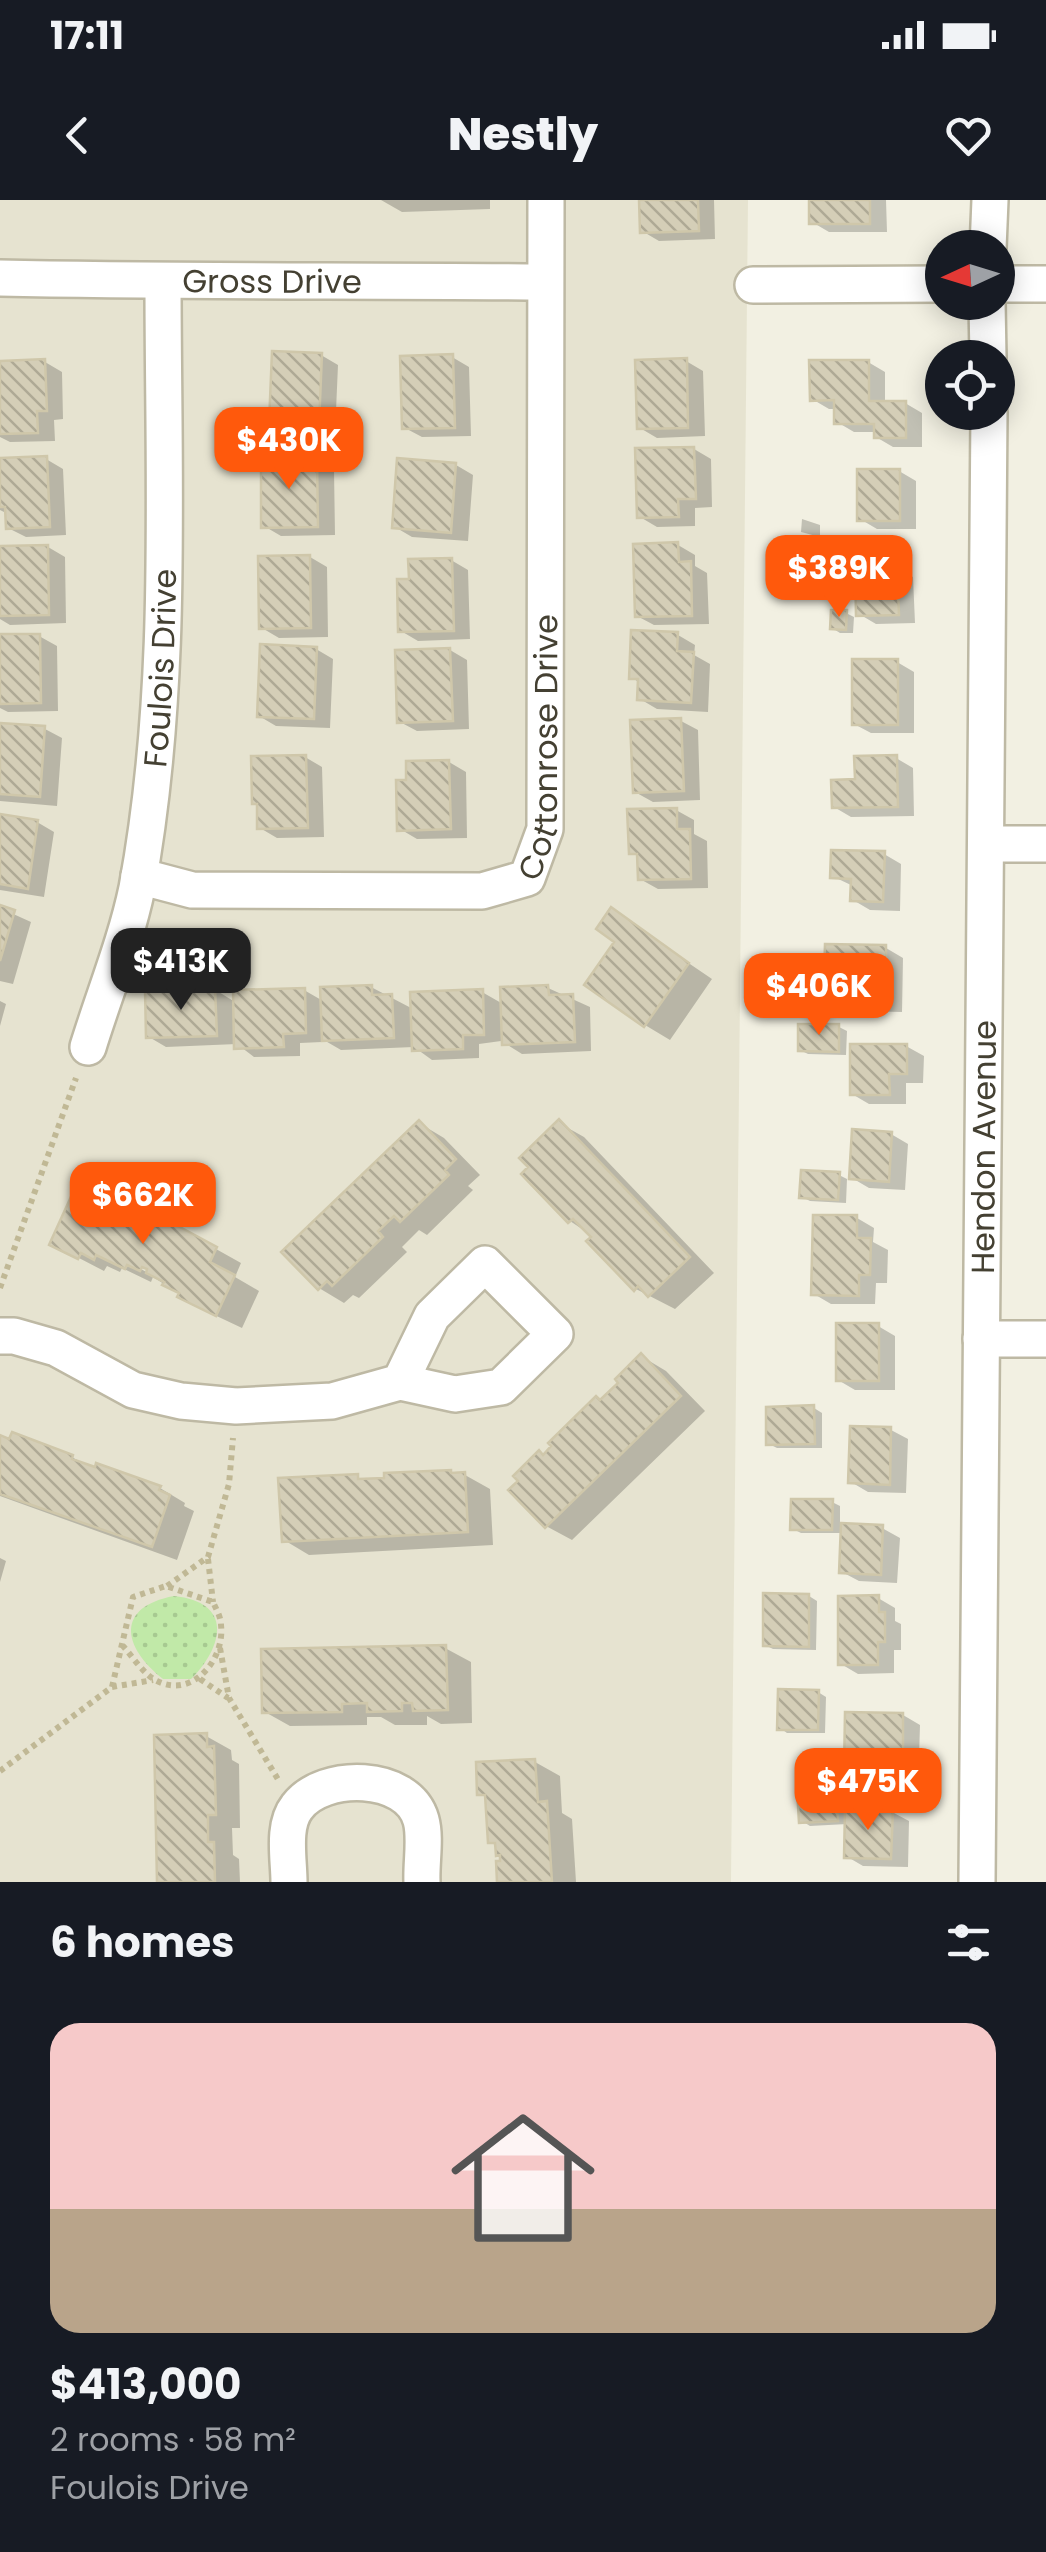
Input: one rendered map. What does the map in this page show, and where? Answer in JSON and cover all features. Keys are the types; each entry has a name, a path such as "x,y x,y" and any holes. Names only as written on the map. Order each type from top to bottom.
{"street":[{"path":"544,282 546,200"},
{"path":"989,230 990,200"},
{"name":"Gross Drive","path":"0,278 544,282"},
{"name":"Foulois Drive","path":"88,1047 138,876 149,810 160,696 163,282"},
{"name":"Cottonrose Drive","path":"138,876 192,890 482,891 527,878 545,829 544,282"},
{"path":"754,285 925,284"},
{"path":"1015,284 1046,284"},
{"name":"Hendon Avenue","path":"977,1882 989,430"},
{"path":"986,844 1046,844"},
{"path":"0,1336 56,1348 132,1390 181,1401 236,1406 332,1401 400,1382"},
{"path":"981,1339 1046,1339"},
{"path":"289,1882 288,1828 296,1807 315,1792 351,1783 380,1785 406,1797 421,1820 422,1882"}],"path":[{"path":"0,1288 88,1047"},
{"path":"236,1406 229,1484 208,1558 212,1602 222,1622 220,1648 229,1698 296,1807"},
{"path":"112,1687 133,1597 166,1586 208,1558"},
{"path":"166,1586 212,1602"},
{"path":"123,1646 154,1680"},
{"path":"0,1772 112,1687 154,1680 176,1687 200,1679 220,1648"},
{"path":"200,1679 229,1698"}],"shaded area":[{"path":"0,200 748,200 731,1882 0,1882"}],"green space":[{"path":"174,1596 206,1607 217,1627 211,1653 191,1679 163,1679 149,1667 133,1642 134,1619 142,1609"}],"building":[{"path":"639,200 698,200 699,231 640,233"},
{"path":"809,200 870,200 870,224 809,224"},
{"path":"272,351 322,353 319,426 269,424"},
{"path":"453,354 455,428 402,429 400,356"},
{"path":"687,358 688,428 637,429 635,360"},
{"path":"45,359 47,411 37,411 38,433 0,434 0,361"},
{"path":"809,360 869,360 869,401 906,401 906,438 874,438 874,424 834,424 834,400 810,401"},
{"path":"694,447 696,499 678,499 679,517 637,518 635,448"},
{"path":"47,456 50,527 6,529 5,507 0,507 0,458"},
{"path":"261,457 317,457 318,527 261,528"},
{"path":"397,458 456,463 451,533 392,528"},
{"path":"857,469 900,469 900,521 857,521"},
{"path":"678,542 679,562 691,561 692,616 635,617 633,544"},
{"path":"48,545 49,615 0,616 0,546"},
{"path":"310,555 311,628 259,629 258,556"},
{"path":"452,558 454,631 398,632 397,579 409,579 408,559"},
{"path":"897,565 899,615 856,616 855,566"},
{"path":"831,610 847,610 846,630 830,629"},
{"path":"631,630 678,632 677,651 694,652 691,703 637,700 638,679 629,679"},
{"path":"0,634 40,634 41,703 0,704"},
{"path":"260,644 317,647 314,719 257,717"},
{"path":"450,648 453,721 397,723 395,650"},
{"path":"852,659 898,659 898,725 852,725"},
{"path":"681,718 684,791 633,793 630,720"},
{"path":"0,723 45,726 40,797 0,794"},
{"path":"306,755 308,828 257,829 251,756"},
{"path":"897,755 898,807 832,808 831,780 855,779 854,756"},
{"path":"449,760 451,829 397,831 396,780 406,780 406,761"},
{"path":"677,808 677,829 690,829 691,879 638,880 637,854 629,854 627,809"},
{"path":"0,814 38,820 28,889 0,884"},
{"path":"831,850 885,851 883,902 850,901 851,879 830,878"},
{"path":"0,905 15,910 0,961"},
{"path":"611,907 689,963 644,1027 584,985 614,942 596,929"},
{"path":"825,944 886,945 886,1004 839,1003 840,978 824,977"},
{"path":"372,985 372,995 392,994 394,1038 322,1041 320,987"},
{"path":"548,985 549,995 573,994 575,1042 502,1045 500,987"},
{"path":"215,987 217,1036 146,1038 145,989"},
{"path":"305,988 306,1033 283,1034 284,1047 234,1049 233,990"},
{"path":"483,989 484,1035 463,1035 463,1049 412,1051 410,992"},
{"path":"798,1024 839,1024 839,1052 798,1051"},
{"path":"850,1044 907,1044 907,1074 889,1074 890,1095 850,1095"},
{"path":"559,1119 690,1257 648,1297 638,1286 634,1291 586,1241 591,1237 573,1219 568,1223 521,1174 528,1167 519,1158"},
{"path":"419,1120 456,1159 445,1170 449,1175 400,1222 394,1216 378,1231 383,1237 332,1286 327,1281 318,1290 281,1252"},
{"path":"852,1129 892,1132 889,1182 849,1179"},
{"path":"801,1170 840,1172 838,1200 799,1198"},
{"path":"75,1188 86,1193 89,1189 116,1202 120,1195 217,1247 210,1262 235,1275 216,1316 177,1297 179,1293 146,1273 147,1269 142,1267 140,1271 127,1265 125,1269 96,1255 94,1260 81,1253 78,1259 49,1245"},
{"path":"813,1215 857,1215 857,1238 871,1238 870,1275 859,1275 859,1296 811,1295"},
{"path":"836,1323 879,1323 879,1381 836,1381"},
{"path":"641,1353 681,1396 545,1528 508,1490 518,1481 513,1476 539,1450 543,1455 551,1446 548,1443 596,1396 600,1400 618,1383 615,1379"},
{"path":"814,1405 815,1444 766,1445 766,1407"},
{"path":"850,1426 891,1427 890,1485 848,1483"},
{"path":"12,1432 73,1455 72,1459 95,1467 96,1463 161,1486 159,1490 170,1495 152,1547 0,1494 0,1435 9,1439"},
{"path":"465,1472 468,1532 282,1542 278,1478 358,1474 358,1479 384,1478 384,1473"},
{"path":"791,1499 833,1499 832,1530 790,1530"},
{"path":"841,1523 883,1525 881,1575 839,1573"},
{"path":"763,1593 809,1594 809,1647 763,1646"},
{"path":"879,1595 879,1612 885,1612 885,1642 878,1642 878,1665 838,1665 838,1596"},
{"path":"446,1645 448,1710 413,1711 412,1703 402,1703 402,1711 367,1712 367,1703 342,1704 342,1712 262,1713 261,1649"},
{"path":"778,1689 819,1690 818,1730 777,1730"},
{"path":"845,1712 903,1713 903,1750 883,1750 883,1769 844,1769"},
{"path":"207,1733 207,1747 214,1746 216,1815 208,1815 208,1842 214,1842 215,1882 157,1882 154,1735"},
{"path":"535,1759 538,1802 547,1801 552,1882 497,1882 496,1861 500,1861 500,1855 496,1856 495,1843 488,1843 485,1795 477,1795 476,1762"},
{"path":"836,1787 838,1821 799,1823 797,1789"},
{"path":"845,1808 893,1809 891,1859 844,1858"}]}
